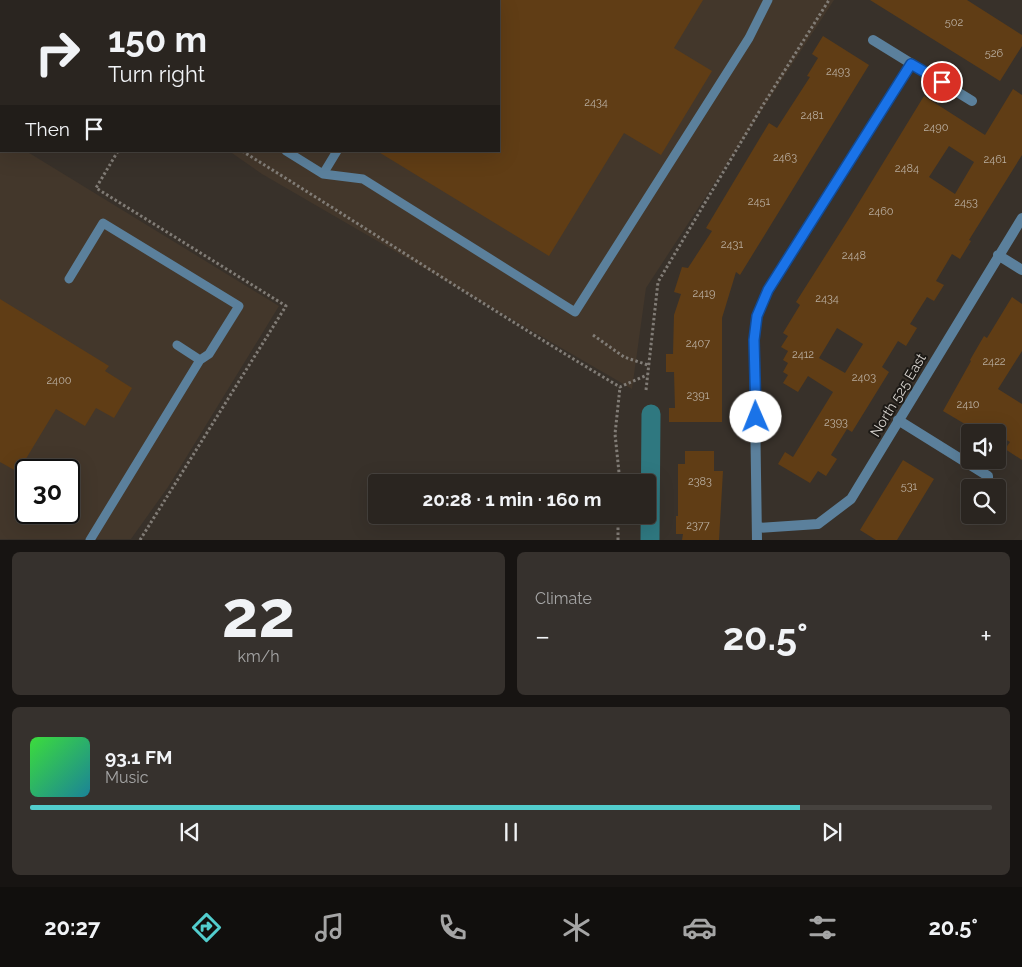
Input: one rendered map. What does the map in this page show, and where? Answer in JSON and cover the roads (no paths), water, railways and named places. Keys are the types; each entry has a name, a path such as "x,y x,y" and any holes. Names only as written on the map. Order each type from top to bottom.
{"street":[{"path":"873,40 972,101"},
{"path":"757,540 754,340 760,308 768,290 911,64"},
{"name":"North 525 East","path":"757,528 818,524 851,499 1022,218"},
{"path":"998,255 1022,270"},
{"path":"898,420 988,476 988,479"}],"lane":[{"path":"288,152 323,174 363,180 575,312 748,38 768,0"},
{"path":"323,174 336,152"},
{"path":"69,279 103,223 239,306 209,354 200,360 90,540"},
{"path":"177,345 200,360"}],"waterway":[{"path":"650,540 651,414"}]}
